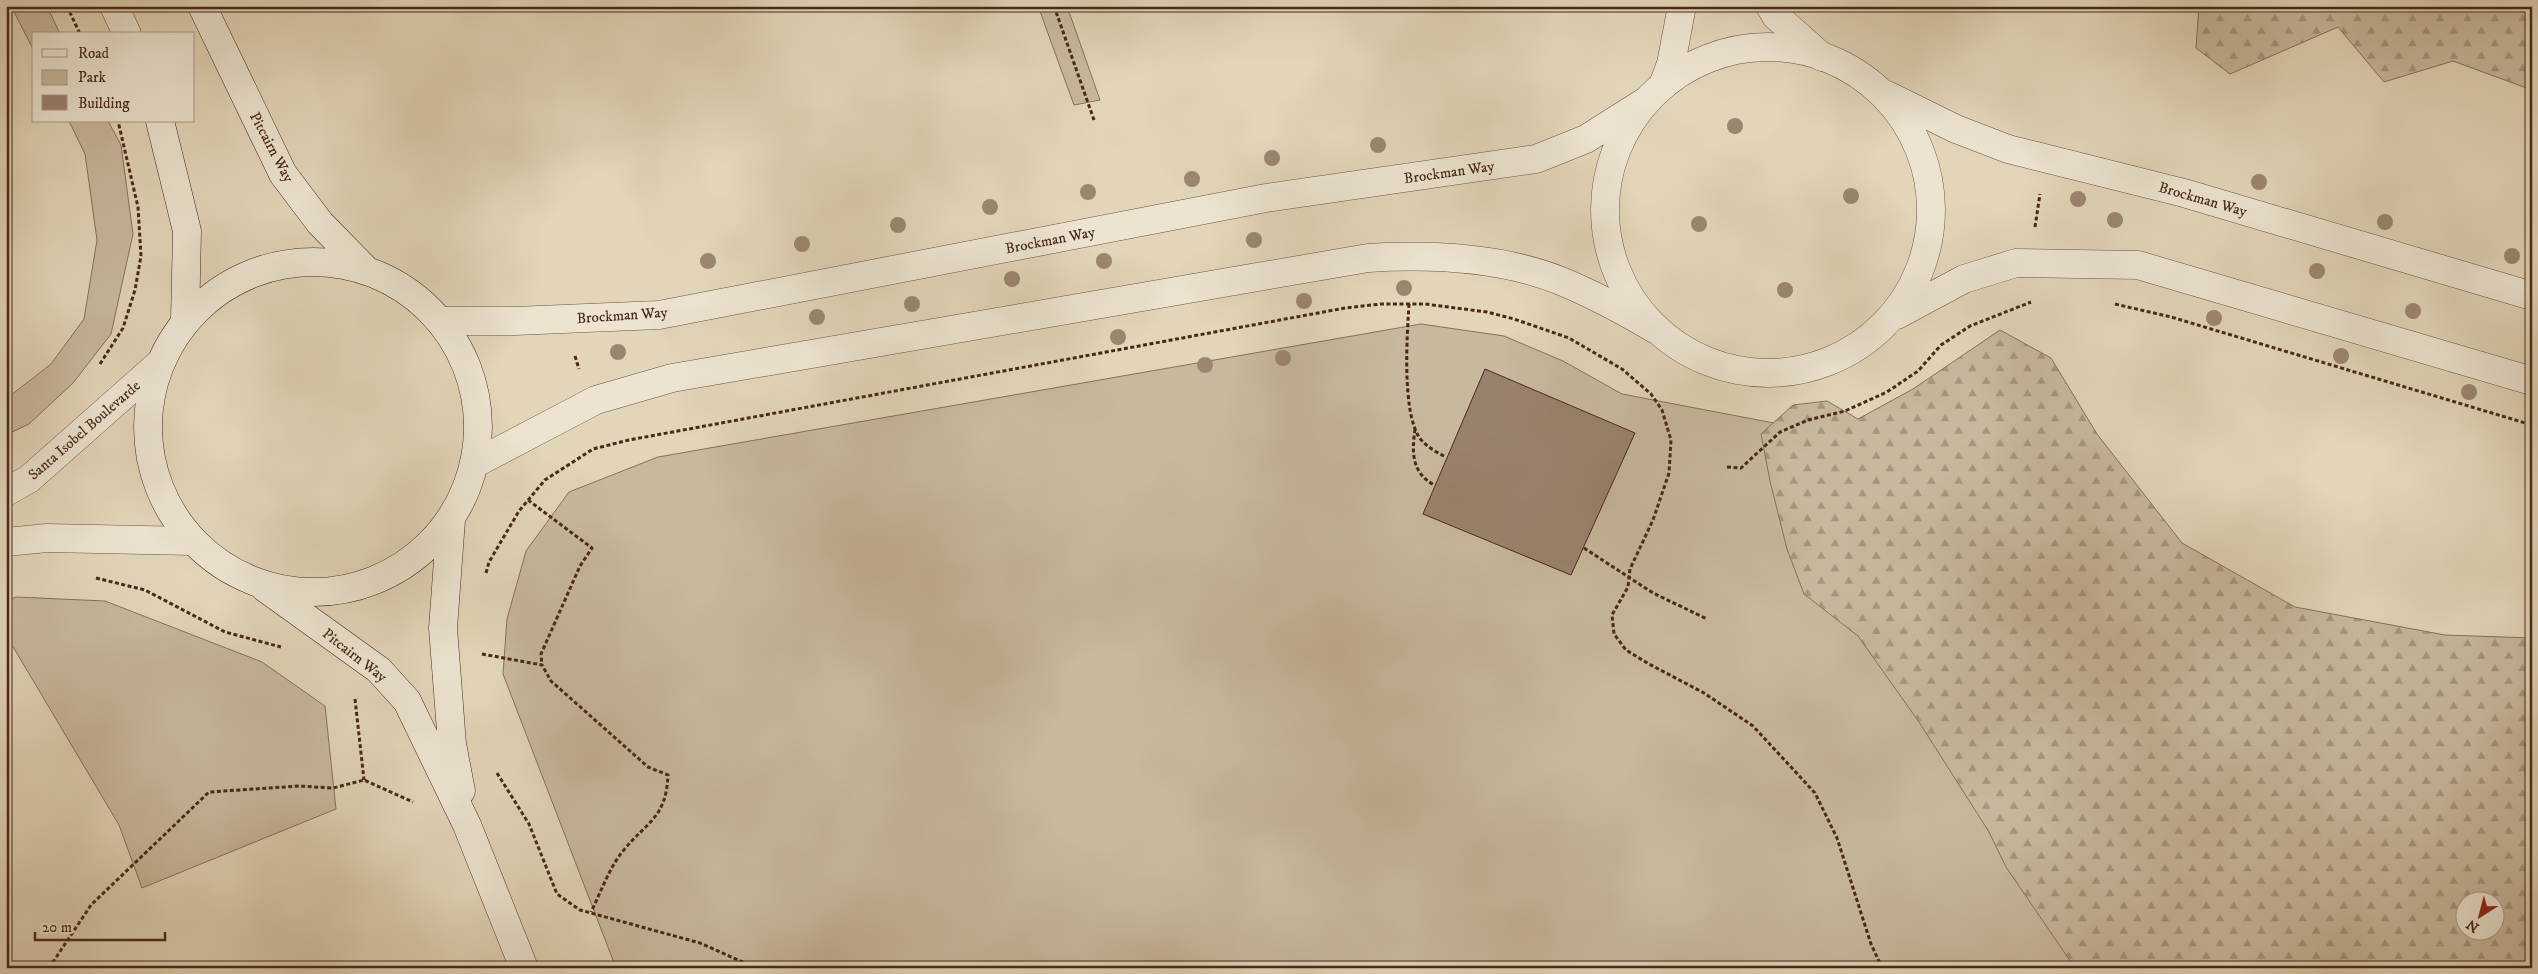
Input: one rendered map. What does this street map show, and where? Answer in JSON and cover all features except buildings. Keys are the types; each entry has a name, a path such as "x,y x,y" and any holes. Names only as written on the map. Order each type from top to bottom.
{"street":[{"path":"114,6 126,32"},
{"name":"Pitcairn Way","path":"202,6 283,174 320,223 367,271"},
{"path":"1660,332 1623,286 1609,249 1604,210 1609,170 1615,152 1633,117 1654,93 1671,64 1682,6"},
{"path":"1770,6 1776,16 1822,57 1852,71 1879,91 1904,121 1914,138 1927,174 1931,203 1926,251 1912,287 1890,319"},
{"name":"Brockman Way","path":"440,321 515,321 659,315 1266,198 1536,159 1586,139 1694,64 1730,51 1748,48 1785,48 1822,57"},
{"name":"Brockman Way","path":"1879,91 1956,128 2008,148 2184,193 2532,296"},
{"path":"160,122 188,231 185,321"},
{"path":"474,464 596,400 672,378 1368,258 1420,255 1515,268 1560,281 1623,311 1698,357 1742,371 1764,373 1810,368 1828,362 1862,344 1890,319 1964,279 2016,263 2138,265 2532,381"},
{"path":"318,262 367,271 407,291 440,321 466,365 478,414 474,464 465,493 451,520 414,559 367,584 314,593 262,585 224,567 192,541 165,502 150,457 147,410 159,364 185,321 222,288 268,267 318,262"},
{"name":"Santa Isobel Boulevarde","path":"6,492 30,479 159,364"},
{"name":"Pitcairn Way","path":"451,520 443,628 444,652 452,744 467,825"},
{"path":"6,542 47,538 192,541"},
{"name":"Pitcairn Way","path":"262,585 379,670 407,701 467,825 524,968"}],"path":[{"path":"67,6 79,32"},
{"path":"1054,6 1094,120"},
{"path":"99,367 123,328 135,290 141,256 138,207 118,122"},
{"path":"2035,235 2040,191"},
{"path":"1727,467 1741,468 1780,432 1808,420 1844,411 1887,392 1918,371 1941,345 1970,326 2037,300"},
{"path":"2112,303 2171,317 2532,425"},
{"path":"1409,304 1407,359 1415,428 1412,450 1414,465 1423,476 1434,484"},
{"path":"485,579 489,562 519,511 528,500 545,480 593,449 630,440 1345,308 1434,304 1487,312 1569,338 1622,369 1651,394 1662,410 1671,440 1669,473 1653,520 1630,569 1628,587 1612,615 1614,634 1626,650 1648,664 1704,693 1753,726 1815,793 1837,838 1871,944 1882,968"},
{"path":"574,351 579,370"},
{"path":"1415,428 1426,445 1446,458"},
{"path":"528,500 592,548 580,566 541,654 542,665 551,681 648,767 668,775 664,801 660,812 622,852 591,912"},
{"path":"1584,548 1629,579 1707,619"},
{"path":"88,578 145,590 225,632 284,648"},
{"path":"444,652 474,653 542,665"},
{"path":"49,968 91,905 209,792 299,786 333,788 364,780 354,688 379,670"},
{"path":"494,769 529,824 557,894 580,910 700,942 756,968"}],"green space":[{"path":"11,6 47,6 59,32 32,32 32,47"},
{"path":"1038,6 1067,6 1100,100 1074,105"},
{"path":"2199,6 2532,6 2532,90 2453,61 2384,82 2338,27 2230,74 2196,48"},
{"path":"69,122 109,122 121,145 133,234 111,334 73,383 29,424 6,435 6,399 51,364 84,319 97,240 85,154"},
{"path":"1421,324 1504,336 1563,361 1622,394 1826,433 2149,968 616,968 503,674 507,619 526,551 569,492 658,457"},
{"path":"2000,330 2051,358 2097,434 2182,543 2295,607 2445,635 2532,638 2532,968 2075,968 2006,867 1989,832 1919,722 1858,636 1804,594 1787,549 1770,481 1761,434 1793,405 1827,401 1858,419 1913,389"},
{"path":"16,597 105,601 262,662 325,706 336,809 142,888 119,825 6,635 6,601"}]}
